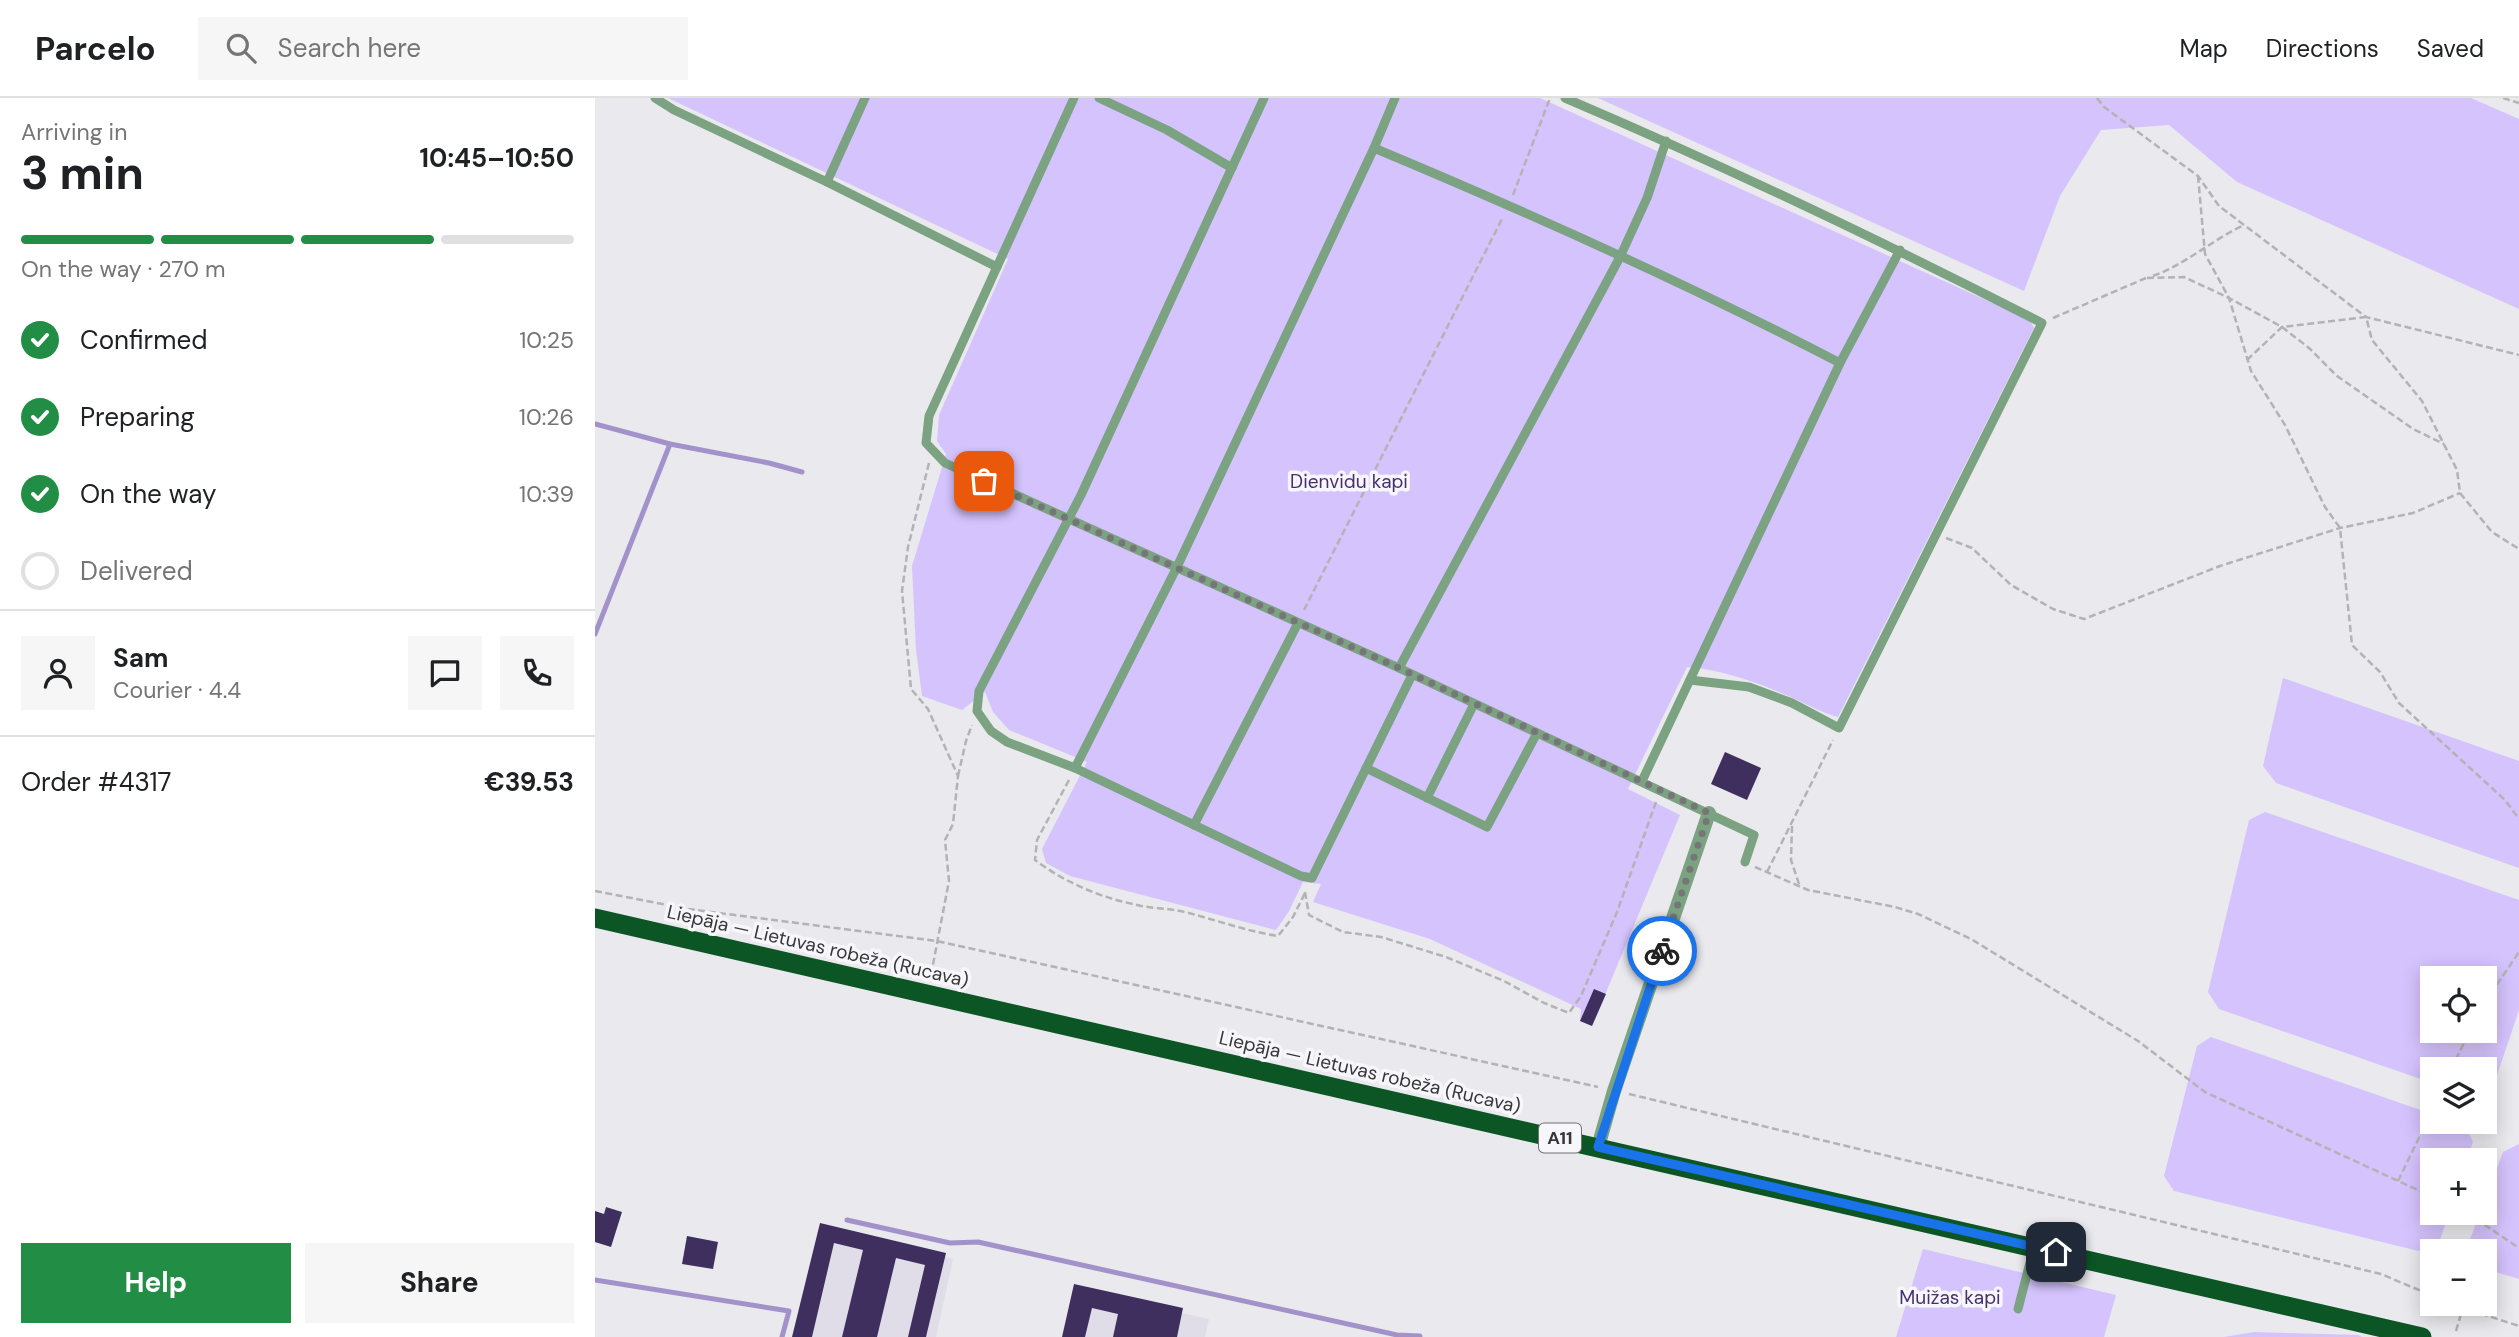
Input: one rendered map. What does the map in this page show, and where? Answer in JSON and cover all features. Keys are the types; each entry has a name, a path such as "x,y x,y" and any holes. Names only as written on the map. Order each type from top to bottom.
{"highway":[{"name":"Liepāja — Lietuvas robeža (Rucava)","path":"595,918 2422,1337"}],"street":[{"path":"1598,1147 1709,813"}],"lane":[{"path":"655,98 674,110 997,267"},
{"path":"827,183 865,98"},
{"path":"1074,98 929,416 926,443 945,463 1399,668 1754,835 1745,862"},
{"path":"1099,98 1167,130 1232,168"},
{"path":"1265,98 1069,519 979,691 977,710 991,731 1007,742 1075,768 1301,876 1312,878 1412,675"},
{"path":"1075,768 1177,567 1395,98"},
{"path":"1565,98 1666,141 1900,250 2042,323 1839,728 1792,703 1749,687 1690,680"},
{"path":"1399,668 1620,257 1647,198 1666,141"},
{"path":"1374,148 1509,204 1741,312 1840,363"},
{"path":"1642,781 1840,363 1900,250"},
{"path":"1194,825 1298,623"},
{"path":"1427,798 1474,704"},
{"path":"1366,768 1487,827 1537,733"},
{"path":"2018,1309 2033,1247"}],"path":[{"path":"1298,623 1509,204 1550,98"},
{"path":"2097,98 2105,107 2197,176 2219,206 2366,317 2372,340 2422,401 2457,470 2460,493 2492,532 2519,549"},
{"path":"2503,98 2519,103"},
{"path":"2197,176 2205,254 2229,298 2247,360 2285,425 2325,507 2340,528 2352,645 2380,672 2399,703 2505,800 2519,820"},
{"path":"2042,323 2171,270 2221,236 2244,225"},
{"path":"2147,278 2184,277 2282,327 2309,348 2337,376 2413,429 2444,444"},
{"path":"2247,360 2282,327 2366,317 2519,355"},
{"path":"933,450 908,547 902,591 911,689 928,709 958,776"},
{"path":"1937,535 1972,548 2011,585 2053,609 2084,619 2220,566 2340,528 2413,513 2460,493"},
{"path":"928,994 949,881 945,841 953,824 958,776 977,710"},
{"path":"1767,872 1839,728"},
{"path":"1075,768 1037,840 1035,860 1056,876 1092,893 1139,906 1183,911 1245,931 1278,936 1293,917 1312,878"},
{"path":"1305,892 1309,915 1343,932 1381,937 1446,957 1504,981 1569,1013 1581,996 1617,912 1660,790"},
{"path":"1792,822 1791,860 1800,887"},
{"path":"1745,862 1800,887 1907,910 1971,939 2138,1041 2205,1092 2420,1191"},
{"path":"595,891 688,909 937,941 1615,1091 2381,1274 2420,1290"},
{"path":"2497,984 2519,952"},
{"path":"2398,1181 2421,1134"},
{"path":"2485,1225 2519,1248"},
{"path":"2456,1331 2460,1316"},
{"path":"2486,1316 2519,1326"}],"shaded area":[{"path":"826,1226 953,1259 936,1337 800,1337"},
{"path":"1078,1291 1209,1319 1205,1337 1069,1337"}],"green space":[{"name":"Dienvidu kapi","path":"668,98 1540,98 2030,320 2034,328 1838,717 1743,679 1687,667 1628,789 1680,815 1592,1026 1580,1021 1581,1009 1430,939 1313,902 1321,884 1303,882 1276,930 1070,876 1046,863 1042,849 1087,762 1009,730 993,712 985,692 962,710 922,696 916,650 912,566 946,454 937,441 939,415 1008,259"},
{"path":"1598,98 2471,98 2519,119 2519,309 2237,182 2169,125 2101,130 2060,196 2024,291"},
{"path":"2283,678 2519,761 2519,868 2276,783 2263,766"},
{"path":"2265,812 2519,900 2519,1010 2497,1075 2497,1057 2420,1057 2420,1079 2219,1009 2208,992 2249,820"},
{"path":"2211,1037 2420,1110 2420,1134 2469,1134 2473,1142 2471,1148 2420,1148 2420,1225 2445,1225 2440,1239 2420,1239 2420,1251 2174,1191 2164,1176 2197,1046"},
{"path":"2519,1144 2519,1279 2497,1273 2497,1239 2470,1239 2475,1225 2497,1225 2497,1168 2503,1152"},
{"name":"Muižas kapi","path":"1923,1249 2116,1295 2104,1337 1896,1337"},
{"path":"2254,1332 2358,1335 2362,1337 2224,1337"}],"building":[{"path":"1725,752 1761,768 1747,800 1711,784"},
{"path":"1594,989 1606,994 1592,1026 1580,1021"},
{"path":"606,1207 622,1212 611,1247 595,1242 595,1211 604,1214"},
{"path":"820,1223 946,1253 926,1337 908,1337 925,1265 896,1258 877,1337 842,1337 863,1250 834,1243 812,1337 792,1337"},
{"path":"687,1236 718,1242 713,1269 682,1264"},
{"path":"1074,1284 1183,1308 1177,1337 1113,1337 1118,1314 1092,1308 1085,1337 1062,1337"}],"waterway":[{"path":"595,424 670,444 802,472"},
{"path":"595,634 670,444"},
{"path":"847,1220 950,1243 978,1242 1397,1335 1420,1336"},
{"path":"595,1280 789,1311 782,1337"}],"way so far":[{"path":"984,481 1399,668 1709,813 1662,951"}],"route":[{"path":"1662,951 1598,1147 2056,1252"}]}
